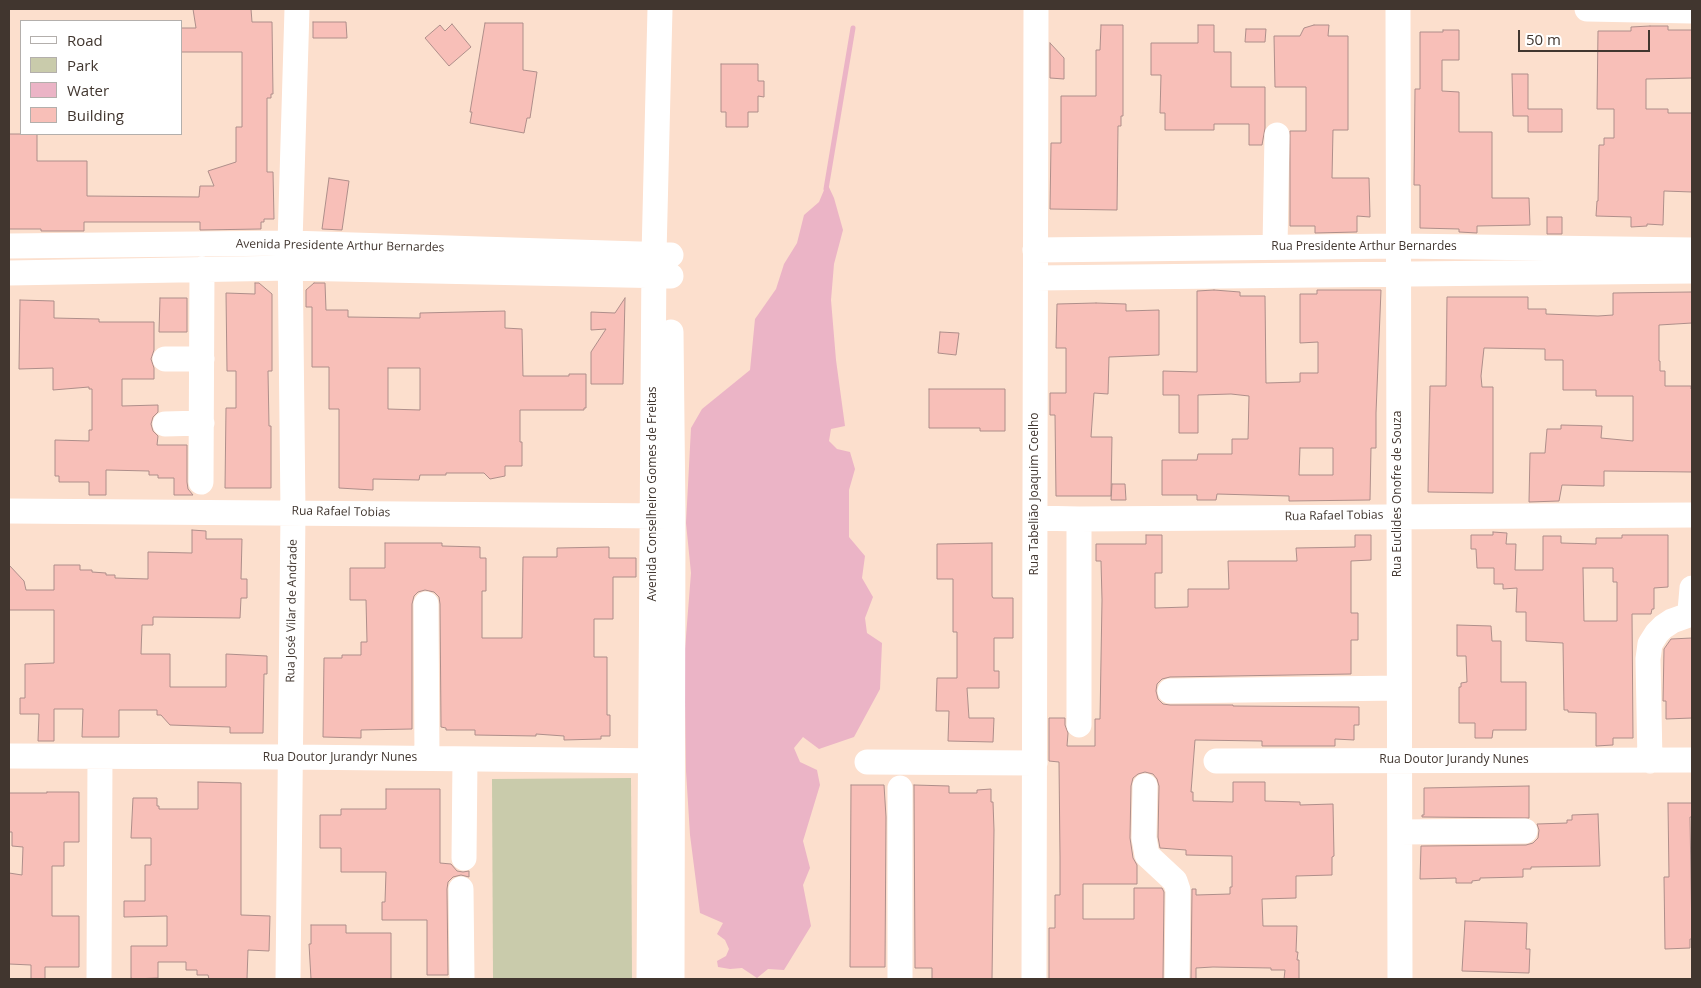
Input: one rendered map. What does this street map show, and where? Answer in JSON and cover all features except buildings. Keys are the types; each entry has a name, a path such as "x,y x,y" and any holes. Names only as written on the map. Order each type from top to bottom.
{"street":[{"name":"Rua José Vilar de Andrade","path":"288,979 293,512 290,243 297,9"},
{"name":"Avenida Conselheiro Gomes de Freitas","path":"650,979 661,761 663,516 660,9"},
{"name":"Avenida Conselheiro Gomes de Freitas","path":"662,265 677,9"},
{"name":"Rua Tabelião Joaquim Coelho","path":"1034,979 1036,9"},
{"name":"Rua Euclides Onofre de Souza","path":"1398,9 1400,979"},
{"path":"1587,9 1692,10"},
{"path":"1275,247 1277,135"},
{"name":"Avenida Presidente Arthur Bernardes","path":"9,246 290,243 662,265"},
{"name":"Rua Presidente Arthur Bernardes","path":"1035,250 1399,246 1692,250"},
{"name":"Avenida Presidente Arthur Bernardes","path":"9,273 202,269 662,265"},
{"path":"202,269 202,482"},
{"path":"1036,278 1692,271"},
{"path":"165,359 202,359"},
{"path":"165,424 202,423"},
{"name":"Rua Rafael Tobias","path":"9,511 663,516"},
{"name":"Rua Rafael Tobias","path":"1035,518 1692,514"},
{"path":"1079,519 1079,724"},
{"path":"1650,761 1648,659 1650,644 1663,627 1672,621 1686,616 1690,611 1692,588"},
{"path":"426,604 427,758"},
{"path":"1170,691 1399,688"},
{"name":"Rua Doutor Jurandyr Nunes","path":"9,756 661,761"},
{"path":"99,979 100,757"},
{"path":"464,759 464,858"},
{"name":"Rua Doutor Jurandy Nunes","path":"1216,761 1692,760"},
{"name":"Avenida Conselheiro Gomes de Freitas","path":"661,761 672,979"},
{"path":"867,762 1035,762"},
{"path":"1145,786 1144,838 1147,855 1174,881 1178,890 1177,979"},
{"path":"900,788 900,979"},
{"path":"1400,832 1525,831"},
{"path":"461,889 462,979"}],"green space":[{"path":"631,778 632,979 493,979 492,779"}],"water":[{"path":"827,183 834,198 843,230 834,264 831,300 836,360 845,426 831,429 829,441 837,449 850,452 855,469 849,490 849,537 865,556 862,578 873,597 865,618 867,633 882,643 880,689 854,737 819,749 803,737 794,748 800,762 817,770 820,785 803,841 810,868 803,885 811,926 784,970 768,969 757,978 742,968 718,967 717,961 726,956 729,949 725,940 717,934 723,923 700,913 690,835 686,771 685,649 691,573 686,523 691,428 702,409 750,370 755,319 776,289 784,264 797,243 804,215 819,202"}],"waterway":[{"path":"826,189 853,28"}]}
